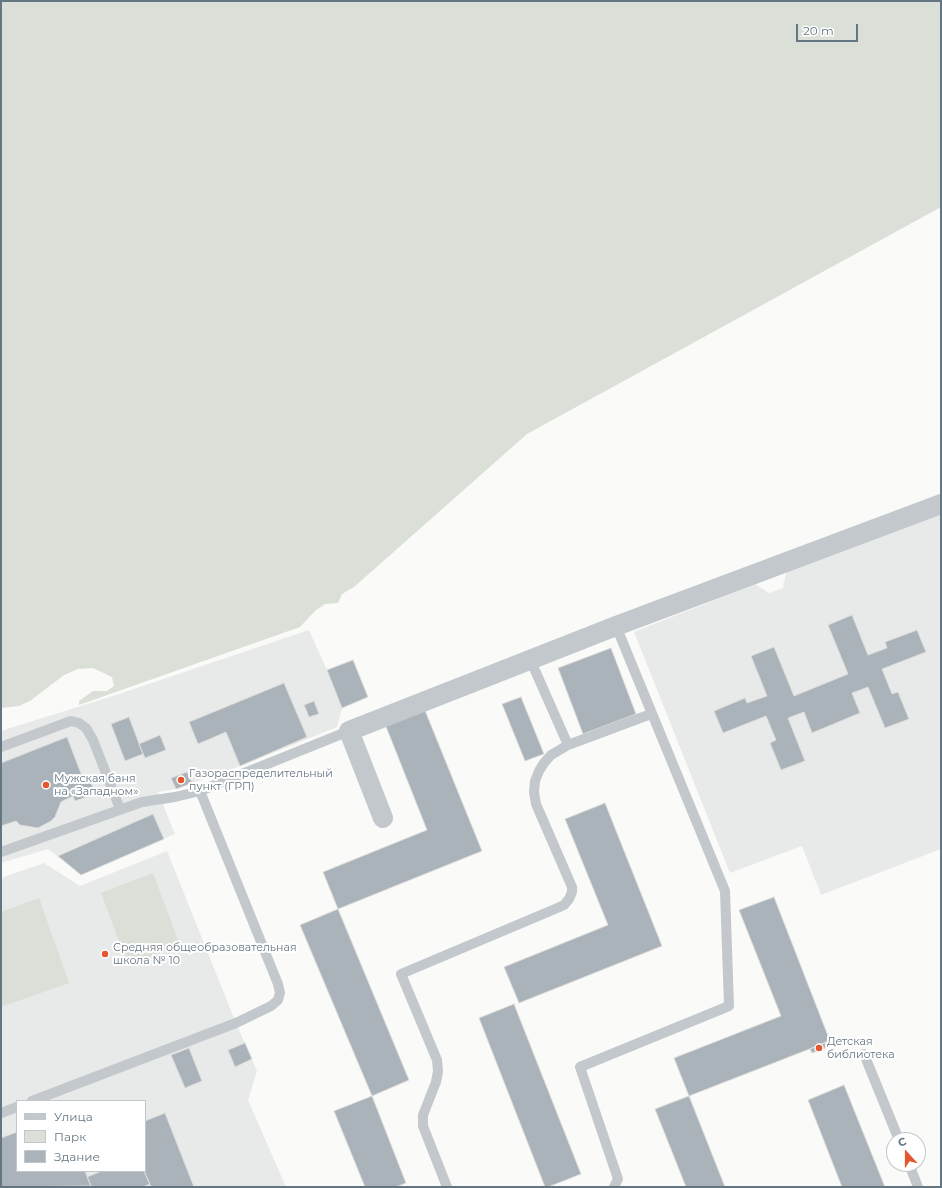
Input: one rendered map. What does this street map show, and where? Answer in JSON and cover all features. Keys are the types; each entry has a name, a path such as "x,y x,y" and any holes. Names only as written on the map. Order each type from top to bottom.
{"street":[{"path":"383,818 349,731 616,626 941,504"}],"lane":[{"path":"614,1187 618,1179 580,1067 729,1006 725,891 616,626"},
{"path":"530,659 568,745"},
{"path":"447,1187 423,1126 423,1115 436,1082 438,1070 437,1060 401,974 564,905 569,899 572,892 572,887 536,804 534,792 535,781 539,771 551,754 568,745 652,714"},
{"path":"1,747 71,721 79,723 86,728 93,740 120,809"},
{"path":"1,852 142,802 175,797 200,791 349,731"},
{"path":"35,1100 236,1023 271,1006 278,1000 280,993 278,984 200,791"},
{"path":"864,1054 896,1132"},
{"path":"1,1113 16,1107"},
{"path":"911,1172 918,1187"}],"shaded area":[{"path":"941,513 941,849 821,895 802,846 730,873 634,632 755,584 769,593 783,588 786,572"},
{"path":"309,630 327,670 353,660 368,697 342,708 337,727 240,766 176,789 158,792 175,834 81,875 48,849 1,863 1,731 119,694"},
{"name":"Средняя общеобразовательная школа № 10","path":"167,851 236,1023 257,1071 248,1100 286,1187 1,1187 1,878 44,863 80,886"}],"green space":[{"path":"1,1 941,1 941,207 527,434 354,587 342,594 338,603 325,604 316,610 300,627 79,705 79,701 93,691 107,691 114,686 112,677 93,668 78,669 64,675 30,701 19,706 1,708"},
{"path":"153,873 180,945 128,965 101,893"},
{"path":"39,898 69,983 1,1007 1,912"}],"building":[{"path":"852,615 868,655 887,648 885,642 917,630 926,652 882,669 892,694 898,692 909,719 885,728 868,687 852,693 860,713 812,733 804,712 788,718 805,761 781,770 770,743 776,740 766,716 723,733 714,711 745,698 747,703 767,696 751,656 774,647 794,696 848,674 828,625"},
{"path":"611,648 636,714 583,734 558,668"},
{"path":"353,660 368,697 342,708 327,670"},
{"path":"284,683 307,737 240,766 226,732 198,744 189,722"},
{"path":"521,697 544,754 525,761 502,704"},
{"path":"314,701 319,714 309,717 304,705"},
{"path":"424,708 482,851 338,909 323,872 427,830 385,724"},
{"path":"129,717 143,754 125,761 111,724"},
{"path":"160,735 166,750 145,758 139,744"},
{"name":"Мужская баня на «Западном»","path":"67,737 82,776 88,774 95,794 75,801 73,796 61,802 55,817 38,828 20,825 16,821 1,826 1,763"},
{"name":"Газораспределительный пункт (ГРП)","path":"187,772 192,783 176,789 171,778"},
{"path":"605,803 662,946 519,1003 504,967 608,925 565,819"},
{"path":"153,814 164,839 81,875 58,856"},
{"path":"774,897 830,1041 689,1096 674,1058 781,1016 739,910"},
{"path":"338,909 409,1080 372,1096 300,925"},
{"path":"514,1004 581,1174 548,1187 545,1187 479,1018"},
{"name":"Детская библиотека","path":"826,1042 828,1047 812,1053 810,1049"},
{"path":"245,1043 252,1059 235,1067 228,1050"},
{"path":"189,1048 202,1081 185,1088 171,1055"},
{"path":"844,1085 885,1187 842,1187 808,1100"},
{"path":"372,1096 406,1183 396,1187 365,1187 334,1111"},
{"path":"689,1096 725,1187 686,1187 655,1109"},
{"path":"165,1113 194,1187 151,1187 144,1172 146,1172 146,1121"},
{"path":"16,1132 16,1172 85,1172 91,1186 1,1187 1,1138"},
{"path":"100,1172 144,1172 150,1184 143,1187 89,1187 91,1186 87,1177"}],"place":[{"name":"Газораспределительный пункт (ГРП)","path":"181,780"},
{"name":"Мужская баня на «Западном»","path":"46,785"},
{"name":"Средняя общеобразовательная школа № 10","path":"105,954"},
{"name":"Детская библиотека","path":"819,1048"}]}
